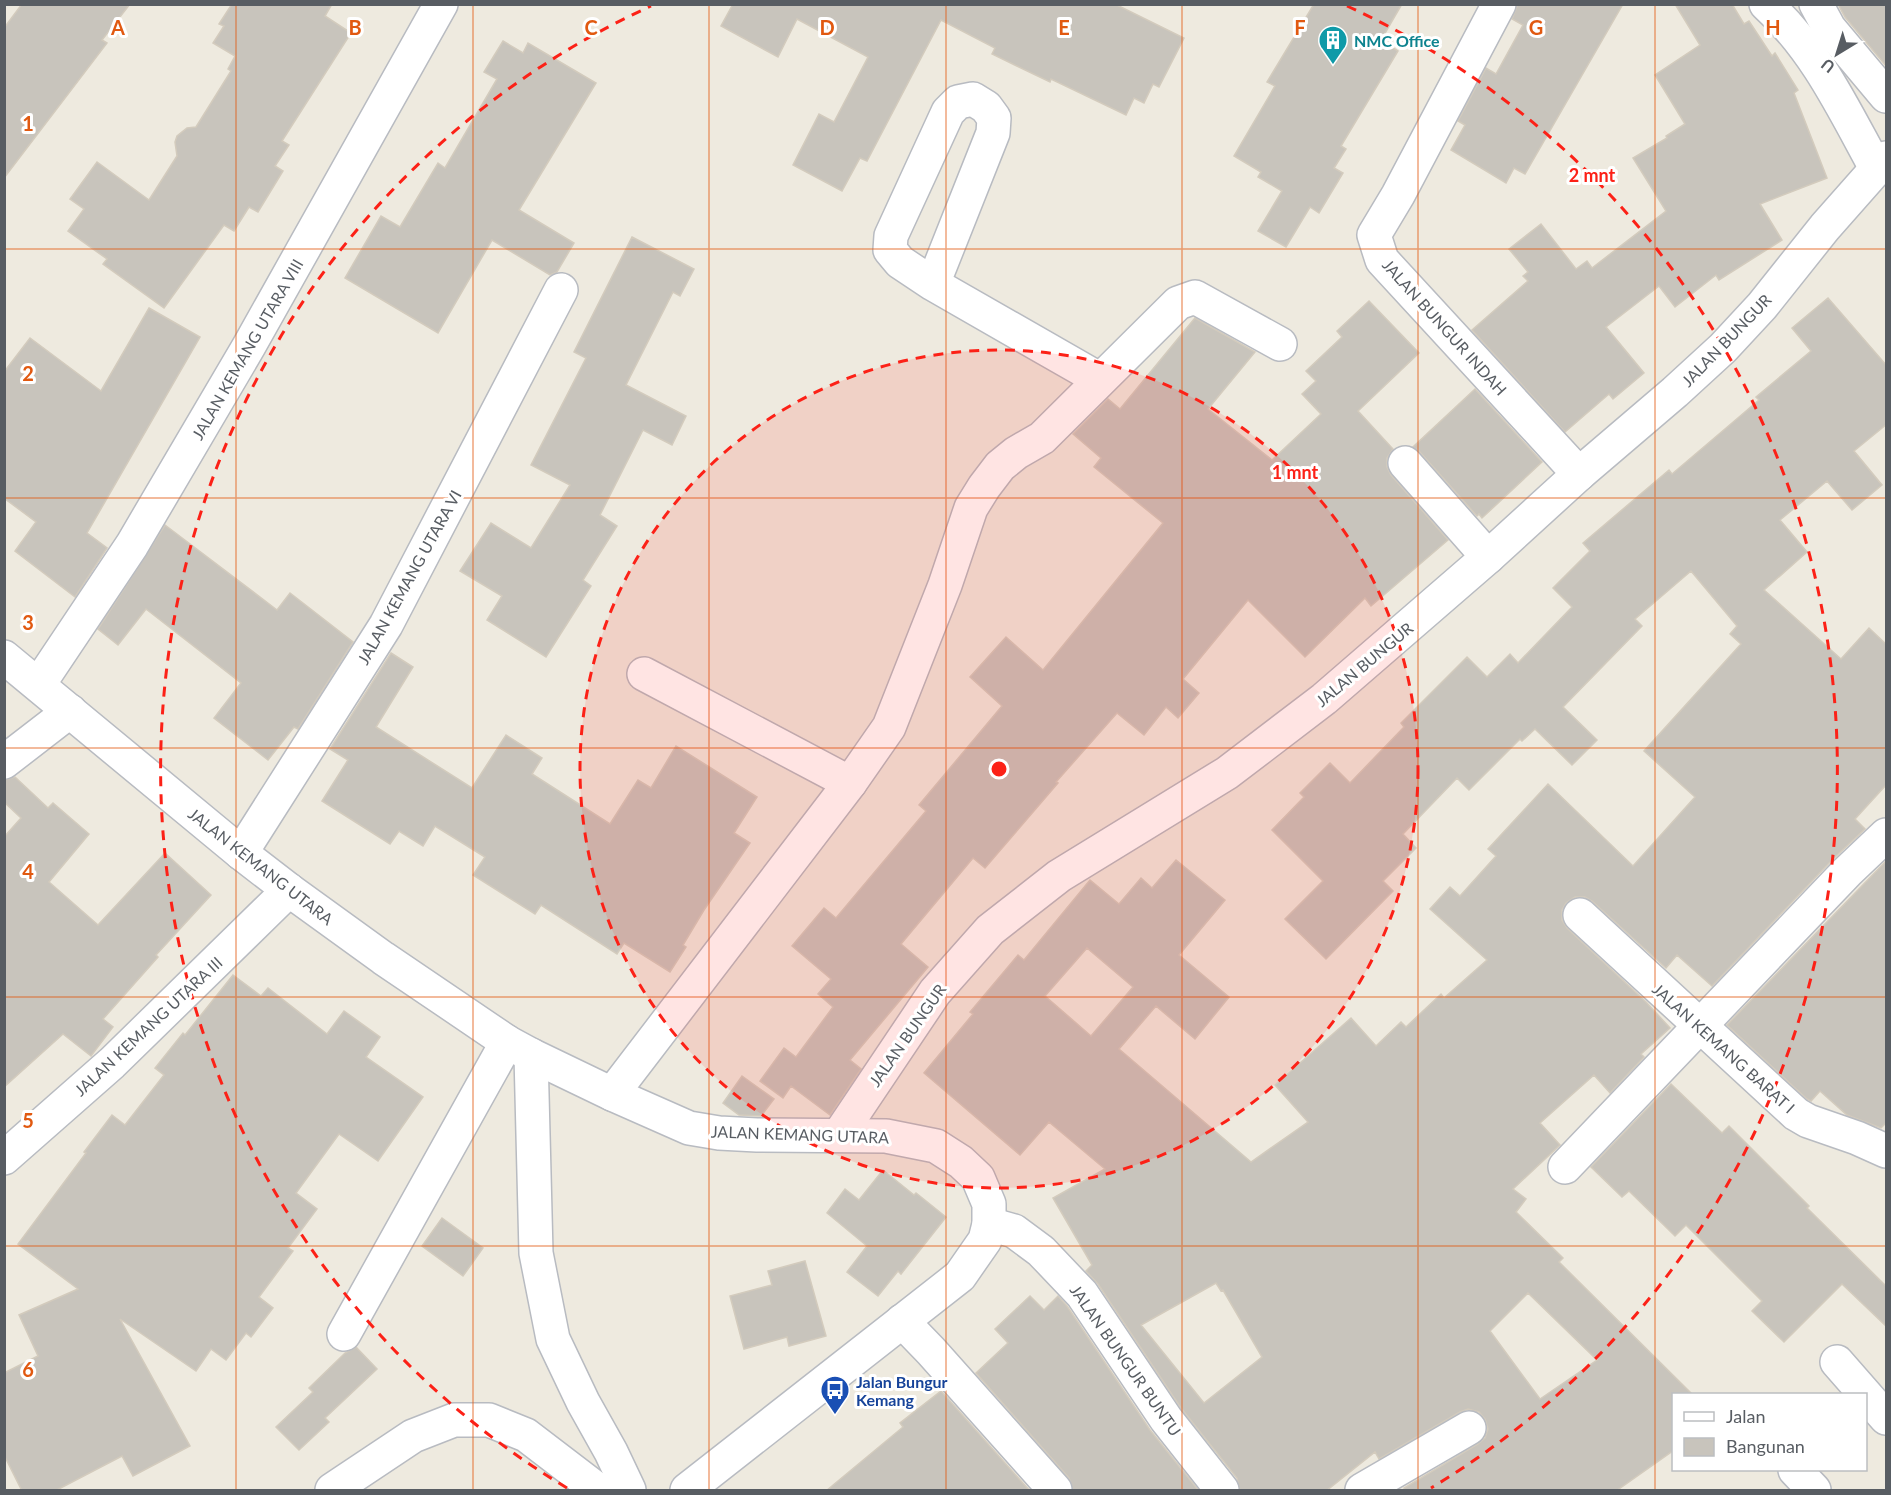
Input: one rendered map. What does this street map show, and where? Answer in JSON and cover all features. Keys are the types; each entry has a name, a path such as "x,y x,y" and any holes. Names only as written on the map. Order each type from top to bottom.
{"street":[{"name":"JALAN KEMANG UTARA VIII","path":"39,684 143,526 305,248 441,4"},
{"name":"JALAN BUNGUR INDAH","path":"1499,4 1374,235 1382,260 1388,267 1579,474"},
{"name":"JALAN BUNGUR","path":"839,1136 935,992 990,930 1059,876 1227,773 1324,699 1723,348 1762,306 1825,227 1881,163 1816,61 1780,17 1766,4"},
{"path":"1816,4 1829,28 1887,96"},
{"path":"933,284 993,134 994,118 986,107 973,99 958,102 948,112 891,236 890,250 900,262 933,284 1099,379"},
{"name":"JALAN KEMANG UTARA VI","path":"241,854 386,625 561,290"},
{"path":"612,1094 850,783 889,728 945,585 971,508 1000,466 1016,453 1042,438 1178,303 1195,297 1280,344"},
{"path":"1405,464 1488,557"},
{"name":"JALAN KEMANG UTARA","path":"4,657 241,854 288,890 383,958 519,1048 612,1094 689,1128 719,1133 886,1136 936,1146 961,1162 978,1178 989,1204 989,1224"},
{"path":"644,674 850,783"},
{"path":"4,762 70,711"},
{"path":"1565,1167 1847,872 1887,835"},
{"name":"JALAN KEMANG UTARA III","path":"4,1158 112,1063 288,890"},
{"name":"JALAN KEMANG BARAT I","path":"1580,915 1796,1114 1808,1121 1887,1151"},
{"path":"345,1334 519,1048"},
{"path":"519,1048 536,1253 553,1340 629,1491"},
{"path":"687,1491 960,1276 985,1240 989,1224"},
{"name":"JALAN BUNGUR BUNTU","path":"989,1224 1014,1231 1041,1251 1082,1294 1166,1419 1222,1491"},
{"path":"902,1321 1055,1491"},
{"path":"1837,1362 1865,1393"},
{"path":"1867,1396 1887,1418"},
{"path":"332,1491 413,1436 454,1420 489,1420 526,1435 598,1491"},
{"path":"1362,1491 1469,1428"},
{"path":"1796,1471 1814,1491"}],"building":[{"path":"22,4 130,4 102,40 107,43 4,178 4,28"},
{"path":"232,4 332,4 325,16 351,33 282,141 289,145 275,166 283,171 258,212 249,207 234,231 224,225 164,308 103,264 107,259 68,231 84,209 70,199 97,162 149,200 177,156 175,142 177,136 187,128 196,127 231,71 228,69 235,56 213,43 224,26 219,24"},
{"path":"733,4 1115,4 1184,38 1159,87 1153,84 1144,103 1134,98 1126,115 992,54 995,48 941,20 867,161 860,158 842,191 793,165 819,114 834,122 868,57 797,19 778,57 721,26"},
{"path":"1314,4 1402,4 1381,40 1398,51 1341,146 1346,149 1334,168 1343,173 1319,213 1310,207 1286,247 1258,231 1282,191 1258,177 1261,172 1234,156 1275,86 1267,82"},
{"path":"1518,4 1623,4 1525,174 1514,168 1506,183 1451,150 1465,125 1458,121 1486,68 1496,74 1523,25 1512,19"},
{"path":"1675,4 1732,4 1744,24 1749,21 1772,56 1775,53 1798,90 1794,93 1827,178 1760,204 1782,240 1719,280 1716,275 1675,307 1659,286 1606,327 1644,373 1613,399 1609,394 1565,432 1472,330 1528,281 1523,276 1528,272 1509,249 1541,224 1576,269 1587,261 1592,268 1666,211 1633,158 1667,138 1666,136 1685,124 1655,75 1700,45"},
{"path":"1838,4 1887,4 1887,67 1845,17"},
{"path":"503,41 523,53 528,43 596,83 519,210 574,243 557,272 550,275 492,240 438,333 345,278 381,216 400,227 438,163 445,168 497,79 484,72"},
{"path":"632,237 694,269 680,296 673,292 626,385 686,416 672,445 643,430 600,515 617,526 583,580 591,586 546,657 487,620 502,596 460,571 491,523 531,548 570,485 531,465 586,358 574,352"},
{"path":"1828,298 1887,366 1887,424 1854,451 1882,485 1852,510 1827,481 1780,520 1807,552 1764,590 1841,659 1869,628 1887,645 1887,784 1855,819 1865,829 1833,859 1712,986 1677,955 1666,968 1585,897 1575,897 1566,903 1562,910 1562,920 1567,928 1646,1002 1670,1028 1641,1054 1644,1057 1610,1093 1594,1075 1540,1123 1560,1145 1513,1189 1526,1199 1516,1212 1563,1258 1559,1262 1691,1393 1672,1393 1672,1451 1616,1491 1405,1491 1404,1488 1485,1438 1488,1429 1485,1419 1479,1412 1468,1409 1379,1459 1375,1452 1326,1491 1240,1491 1237,1478 1181,1408 1098,1284 1086,1271 1092,1265 1053,1198 1105,1169 1049,1122 1020,1155 924,1073 973,1014 970,1012 1018,955 1024,960 1090,880 1119,904 1141,878 1152,888 1176,860 1225,900 1179,955 1229,997 1195,1039 1156,1006 1119,1049 1251,1162 1308,1122 1275,1085 1351,1018 1376,1046 1401,1022 1406,1027 1441,994 1444,998 1487,960 1430,909 1450,887 1460,896 1496,856 1488,849 1548,784 1633,866 1695,797 1644,751 1741,644 1730,634 1737,626 1691,571 1635,619 1642,626 1563,707 1597,740 1572,765 1535,729 1522,741 1520,739 1469,790 1457,778 1403,834 1416,848 1383,881 1393,891 1326,959 1285,919 1323,881 1272,830 1304,797 1300,793 1330,763 1350,783 1404,727 1401,723 1467,657 1487,677 1510,654 1518,663 1572,607 1553,588 1590,551 1583,543 1669,470 1672,474 1759,400 1756,397 1811,351 1792,328","holes":["1087,948 1133,987 1091,1036 1045,996","1216,1283 1221,1291 1223,1290 1262,1357 1204,1403 1141,1325","1528,1293 1597,1360 1540,1399 1490,1331"]},
{"path":"1369,301 1419,353 1358,411 1393,449 1387,458 1387,467 1391,475 1448,540 1371,606 1365,598 1305,657 1248,600 1183,679 1199,693 1178,718 1166,707 1144,735 1117,713 985,868 973,858 901,944 928,967 850,1060 861,1069 830,1115 791,1086 783,1098 760,1081 784,1048 796,1057 833,1007 818,994 831,979 792,946 824,908 836,918 926,811 919,805 1002,706 970,677 1006,637 1043,670 1163,523 1094,467 1101,458 1073,434 1108,399 1120,409 1195,318 1255,352 1208,409 1272,460 1321,414 1302,394 1316,381 1306,371 1342,337 1337,331"},
{"path":"149,308 200,337 87,533 107,548 75,597 15,551 36,522 4,498 4,372 30,338 101,391"},
{"path":"1475,389 1542,462 1482,518 1479,514 1477,516 1413,447"},
{"path":"165,525 277,610 290,593 353,642 298,729 294,727 268,760 214,718 241,683 146,609 118,645 98,629"},
{"path":"391,653 413,667 376,727 472,788 506,735 542,758 532,774 610,824 638,780 651,788 676,746 757,797 734,833 750,843 704,910 683,945 686,947 670,972 624,943 617,954 541,905 535,914 473,875 485,857 435,826 423,846 399,831 390,844 322,801 348,760 330,749"},
{"path":"15,777 48,808 53,803 89,834 49,882 98,925 165,853 211,895 156,955 158,957 103,1019 113,1027 91,1056 63,1034 4,1087 4,837 21,818 4,802 4,780"},
{"path":"1887,860 1887,1122 1881,1128 1847,1115 1820,1091 1811,1101 1807,1099 1727,1025"},
{"path":"233,975 261,996 268,988 327,1034 344,1011 380,1037 366,1057 423,1097 378,1161 339,1134 296,1193 317,1209 288,1248 293,1251 259,1297 273,1308 251,1337 246,1333 226,1360 211,1349 196,1371 120,1319 190,1446 133,1476 122,1456 55,1491 22,1491 4,1455 4,1373 38,1356 19,1315 78,1289 18,1244 112,1115 125,1125 164,1075 155,1068"},
{"path":"742,1076 774,1099 761,1116 739,1115 723,1103"},
{"path":"1671,1084 1722,1133 1729,1126 1887,1287 1887,1327 1842,1284 1784,1342 1752,1311 1762,1301 1686,1225 1675,1236 1629,1191 1622,1197 1591,1167"},
{"path":"883,1170 946,1217 901,1274 898,1271 878,1296 847,1272 867,1246 827,1213 845,1189 859,1200"},
{"path":"442,1218 483,1248 463,1276 422,1246"},
{"path":"805,1261 826,1336 789,1346 787,1337 744,1349 730,1296 772,1285 768,1271"},
{"path":"1030,1296 1044,1310 1058,1296 1067,1306 1150,1430 1199,1491 1073,1491 1069,1478 976,1373 1008,1343 995,1329"},
{"path":"356,1347 377,1369 325,1418 329,1422 299,1450 276,1427 313,1392 309,1388 345,1353"},
{"path":"941,1391 1030,1491 826,1491 903,1427 900,1423"}],"place":[{"name":"NMC Office","path":"1333,66"},
{"name":"Jalan Bungur Kemang","path":"835,1416"}]}
